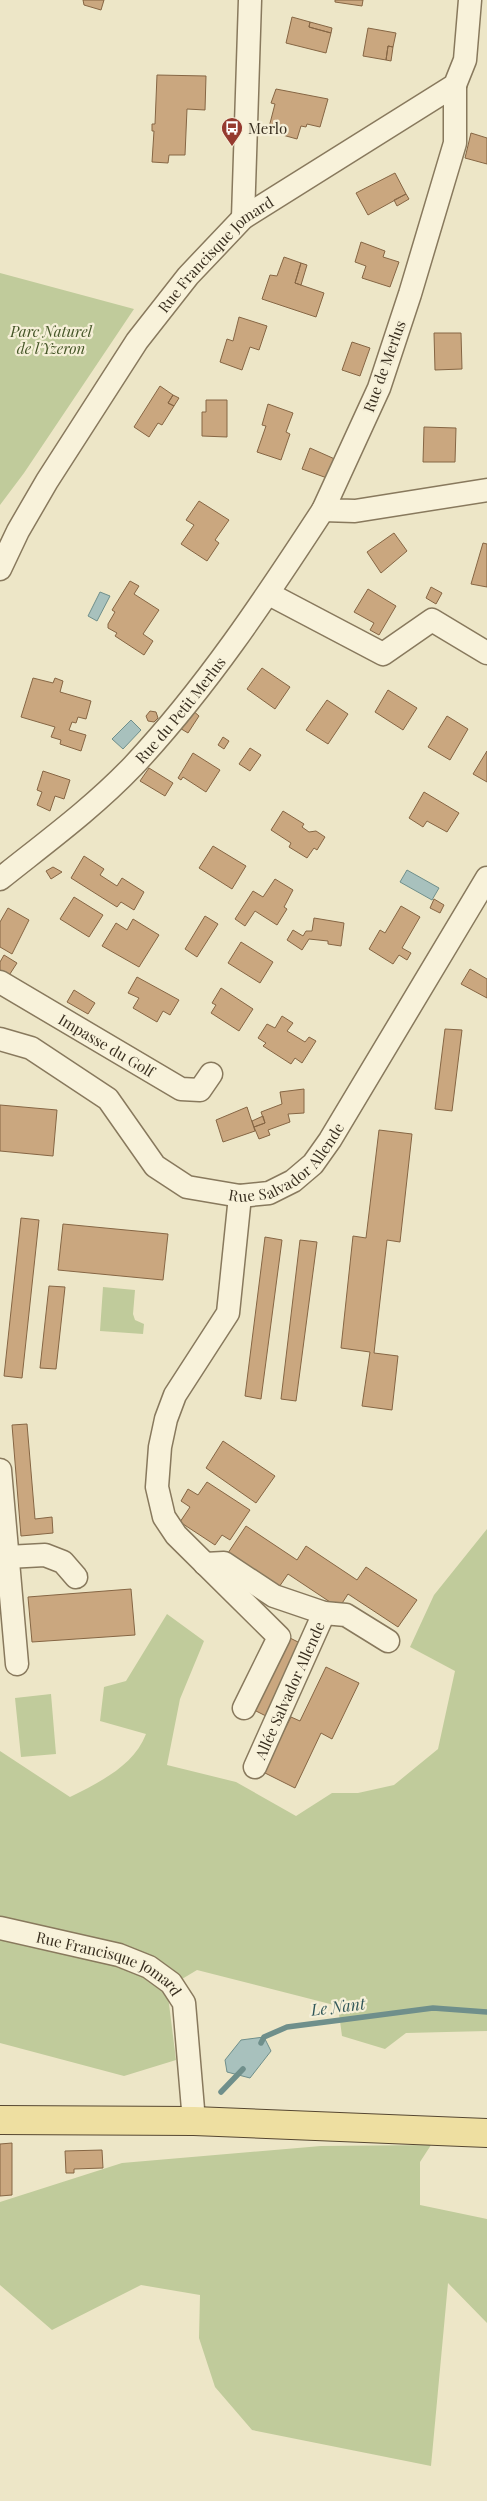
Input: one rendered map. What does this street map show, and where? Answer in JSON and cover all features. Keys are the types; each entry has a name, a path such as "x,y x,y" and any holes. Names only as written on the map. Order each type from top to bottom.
{"main road":[{"path":"0,2120 194,2121 487,2133"}],"street":[{"path":"243,218 250,0"},
{"path":"455,86 465,60 470,0"},
{"name":"Rue Francisque Jomard","path":"0,569 18,531 47,481 137,341 188,276 243,218 455,86"},
{"name":"Rue de Merlus","path":"324,510 379,388 410,294 455,143 455,86"},
{"path":"324,510 355,511 487,490"},
{"name":"Rue du Petit Merlus","path":"0,879 73,821 132,766 215,668 269,594 324,510"},
{"path":"269,594 382,654 432,620 487,653"},
{"name":"Rue Salvador Allende","path":"0,1039 31,1048 108,1099 154,1166 187,1187 240,1196 269,1193 293,1181 313,1164 335,1132 487,878"},
{"name":"Impasse du Golf","path":"0,982 181,1089 200,1090 211,1074"},
{"name":"Allée Salvador Allende","path":"240,1196 228,1313 175,1395 166,1419 160,1447 157,1487 164,1517 176,1535 279,1637 244,1708"},
{"path":"0,1470 16,1664"},
{"path":"7,1558 45,1555 63,1562 76,1577"},
{"name":"Allée Salvador Allende","path":"205,1564 224,1563 274,1596 324,1613 346,1615 388,1641"},
{"name":"Allée Salvador Allende","path":"255,1767 324,1613"},
{"name":"Rue Francisque Jomard","path":"0,1928 119,1955 149,1967 171,1983 184,2004 194,2121"}],"green space":[{"name":"Parc Naturel de l'Yzeron","path":"0,273 134,309 24,473 0,505"},
{"path":"103,1287 135,1290 133,1314 135,1320 144,1324 143,1334 100,1331"},
{"path":"487,1529 487,2031 406,2033 385,2049 342,2036 338,2006 197,1970 167,1988 176,2060 124,2076 0,2043 0,1933 58,1931 0,1916 0,1751 70,1797 92,1786 124,1764 133,1755 146,1734 100,1721 104,1687 126,1681 167,1614 204,1641 180,1699 167,1765 236,1782 296,1816 332,1793 358,1793 394,1785 438,1749 455,1671 410,1647 434,1595"},
{"path":"51,1694 56,1754 21,1757 15,1698"},
{"path":"431,2145 420,2162 420,2205 487,2219 487,2323 448,2283 431,2466 252,2430 215,2387 199,2338 200,2295 141,2285 52,2330 0,2285 0,2202 122,2163 321,2146"}],"water":[{"path":"100,592 110,596 97,621 88,616"},
{"path":"131,720 141,730 123,749 112,739"},
{"path":"407,870 439,888 432,900 400,882"},
{"path":"264,2037 271,2051 250,2078 227,2072 225,2060 241,2040"}],"building":[{"path":"83,0 104,0 101,10 84,5"},
{"path":"335,0 363,0 362,6 335,2"},
{"path":"292,17 310,22 309,27 331,33 326,53 286,43"},
{"path":"310,22 332,28 331,33 309,27"},
{"path":"368,28 396,33 393,47 388,46 386,60 363,56"},
{"path":"388,46 393,47 391,61 386,60"},
{"path":"157,75 206,76 205,110 187,109 185,155 169,155 168,163 152,162 154,131 152,131 152,124 155,124"},
{"path":"276,89 328,99 320,127 307,124 306,127 301,126 297,139 268,131 275,104 271,103"},
{"path":"471,133 487,138 487,164 465,158"},
{"path":"395,173 406,194 368,215 356,193"},
{"path":"406,194 409,199 397,206 394,200"},
{"path":"361,242 385,251 383,257 399,262 390,287 362,278 366,266 355,262"},
{"path":"284,257 301,263 295,283 324,293 316,317 262,299 270,275 277,276"},
{"path":"301,263 307,265 301,285 295,283"},
{"path":"239,317 267,326 259,350 250,347 242,370 220,362 227,339 233,341"},
{"path":"434,333 461,333 462,369 435,370"},
{"path":"352,342 370,348 360,376 342,370"},
{"path":"160,386 173,395 168,403 174,406 162,425 158,423 149,437 134,427"},
{"path":"173,395 179,398 174,406 168,403"},
{"path":"206,400 227,400 227,437 202,436 202,412 206,412"},
{"path":"268,404 293,413 286,432 290,434 281,460 257,452 266,426 262,425"},
{"path":"424,427 456,428 455,462 423,462"},
{"path":"310,448 337,460 327,478 302,469"},
{"path":"199,501 229,520 215,540 219,543 207,561 181,544 194,525 186,520"},
{"path":"394,533 407,551 381,573 367,552"},
{"path":"483,543 487,544 487,587 471,584"},
{"path":"130,581 139,586 134,594 159,610 143,634 153,641 144,655 115,636 117,633 108,628 108,624 115,612 112,610"},
{"path":"431,587 442,593 436,604 426,598"},
{"path":"368,589 396,606 379,635 370,630 374,623 354,612"},
{"path":"262,668 290,687 275,709 247,689"},
{"path":"33,678 53,683 55,678 63,681 60,692 91,701 86,719 78,717 76,723 72,722 69,730 86,735 81,751 60,744 61,740 51,737 55,727 21,717"},
{"path":"388,690 417,708 403,730 375,712"},
{"path":"327,700 348,714 328,744 306,730"},
{"path":"190,708 199,716 188,733 178,727"},
{"path":"150,711 156,712 158,718 154,722 148,721 146,716"},
{"path":"447,716 468,729 450,760 428,747"},
{"path":"223,737 229,741 224,749 218,745"},
{"path":"250,748 261,755 250,771 239,764"},
{"path":"487,751 487,782 473,774"},
{"path":"193,753 220,770 206,792 183,777 181,780 178,778"},
{"path":"149,768 173,783 165,796 140,781"},
{"path":"43,771 70,780 64,799 55,796 50,811 37,805 42,792 37,790"},
{"path":"424,792 459,813 447,832 427,821 423,827 409,818"},
{"path":"283,811 304,824 302,827 309,832 316,831 325,837 317,850 314,848 307,858 289,847 291,843 271,830"},
{"path":"213,846 246,866 232,889 199,868"},
{"path":"84,856 104,869 100,875 117,886 122,878 144,892 134,910 121,902 117,907 71,878"},
{"path":"53,867 62,872 51,879 46,871"},
{"path":"275,879 293,890 284,907 287,909 277,925 255,911 245,926 235,919 253,891 263,897"},
{"path":"74,897 103,915 89,937 60,919"},
{"path":"434,899 444,905 440,913 430,908"},
{"path":"401,906 420,917 402,948 411,953 407,960 399,955 393,964 369,949 380,930 385,933"},
{"path":"8,908 29,920 12,954 0,947 0,922"},
{"path":"205,916 218,924 197,957 185,949"},
{"path":"314,918 344,923 341,946 328,944 328,941 309,939 302,950 287,940 293,930 303,936 306,931 312,931"},
{"path":"133,919 159,935 139,967 102,946 116,923 127,930"},
{"path":"241,942 273,962 260,983 228,963"},
{"path":"4,955 17,963 8,977 0,972 0,962"},
{"path":"470,969 487,979 487,998 461,984"},
{"path":"137,977 179,1000 170,1015 163,1011 157,1022 133,1008 139,998 128,993"},
{"path":"221,988 253,1009 239,1031 211,1013 216,1005 212,1003"},
{"path":"74,990 95,1003 88,1014 67,1002"},
{"path":"282,1016 293,1023 287,1031 305,1042 309,1037 316,1041 302,1063 295,1058 291,1064 263,1046 266,1043 258,1038 267,1024 275,1028"},
{"path":"445,1029 462,1030 452,1111 435,1109"},
{"path":"304,1089 304,1113 288,1114 290,1122 268,1130 270,1135 259,1139 254,1127 265,1123 261,1112 282,1104 280,1092"},
{"path":"0,1105 57,1110 53,1156 0,1151"},
{"path":"247,1107 255,1131 223,1142 216,1120"},
{"path":"263,1116 265,1123 254,1127 252,1121"},
{"path":"379,1130 412,1134 400,1242 387,1240 374,1353 398,1356 392,1410 362,1406 370,1352 341,1348 353,1236 366,1238"},
{"path":"21,1218 39,1220 22,1378 4,1376"},
{"path":"63,1224 168,1234 163,1280 58,1270"},
{"path":"265,1237 282,1240 261,1399 245,1396"},
{"path":"300,1240 317,1242 296,1401 281,1399"},
{"path":"49,1286 65,1287 56,1369 40,1368"},
{"path":"27,1424 35,1519 52,1517 53,1533 21,1536 12,1425"},
{"path":"223,1441 275,1476 256,1503 206,1468"},
{"path":"207,1482 250,1510 230,1540 222,1535 215,1545 180,1522 190,1507 181,1501 188,1489 198,1495"},
{"path":"246,1526 297,1560 306,1546 357,1580 366,1567 417,1600 398,1627 348,1594 339,1608 288,1574 279,1587 228,1553"},
{"path":"131,1589 135,1635 32,1642 28,1597"},
{"path":"290,1638 304,1645 268,1717 254,1710"},
{"path":"326,1667 359,1683 332,1739 321,1733 295,1788 263,1772 291,1717 300,1721"},
{"path":"12,2143 12,2195 0,2196 0,2144"},
{"path":"102,2150 103,2168 74,2169 74,2173 66,2173 65,2151"}],"waterway":[{"name":"Le Nant","path":"261,2043 264,2037 287,2027 433,2008 487,2012"},
{"name":"Le Nant","path":"221,2092 243,2069"}],"place":[{"name":"Merlo","path":"232,147"}]}
